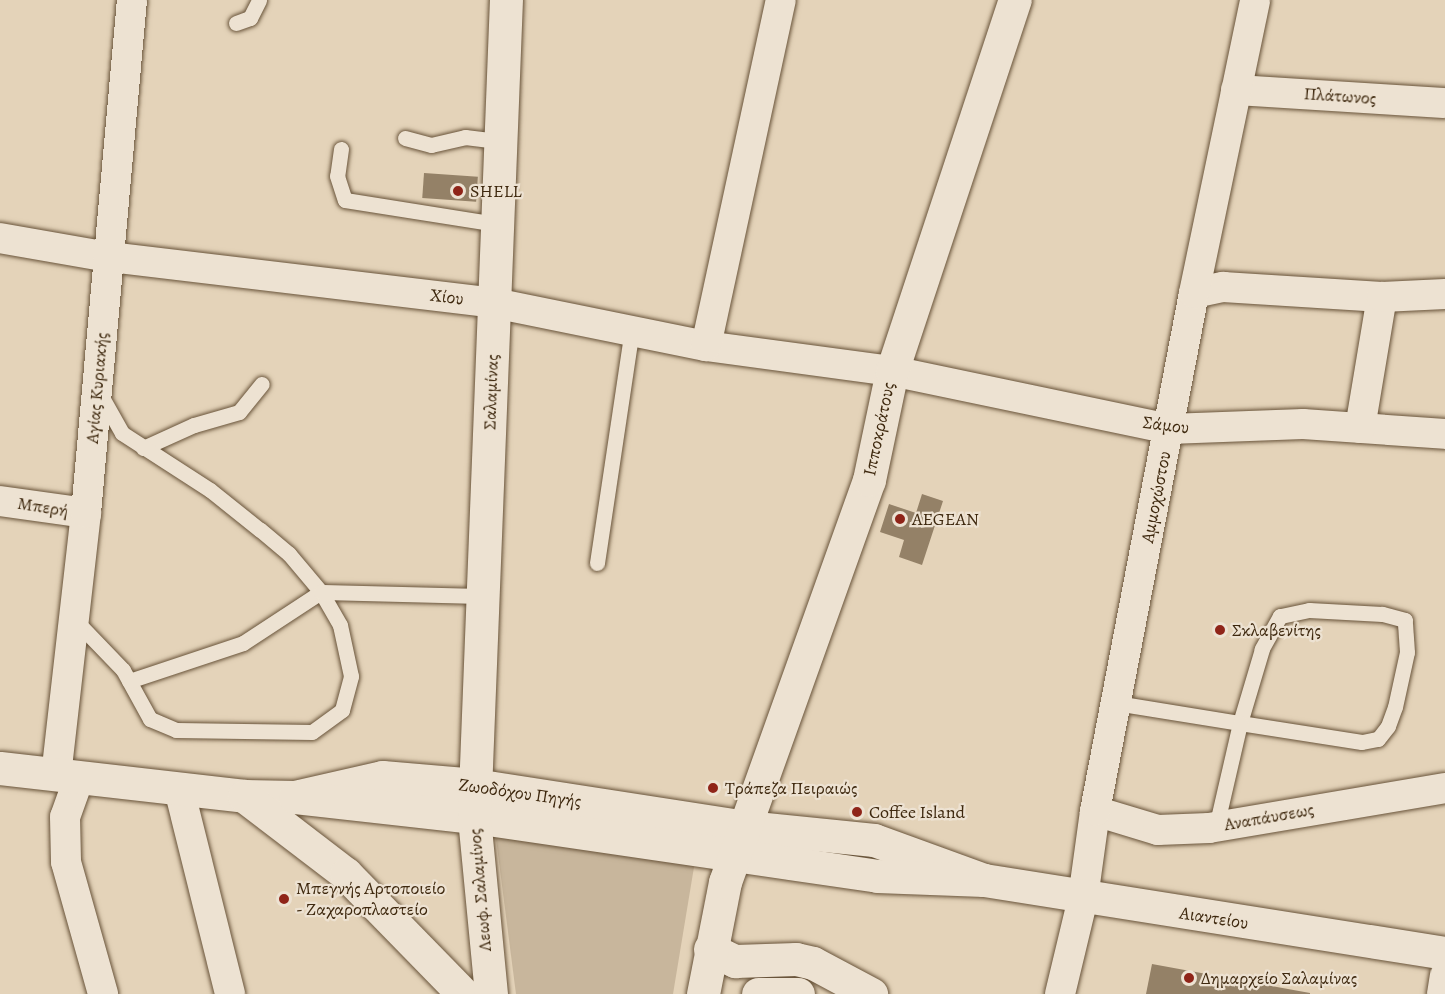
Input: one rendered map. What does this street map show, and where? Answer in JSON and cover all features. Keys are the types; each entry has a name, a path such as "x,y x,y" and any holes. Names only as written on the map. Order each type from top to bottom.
{"main road":[{"name":"Σαλαμίνας","path":"476,785 506,0"},
{"name":"Ιπποκράτους","path":"741,841 868,480 892,371 1015,0"},
{"name":"Ζωοδόχου Πηγής","path":"0,768 244,796 295,797 474,817 741,841"},
{"name":"Ζωοδόχου Πηγής","path":"295,797 382,777 476,785 741,841"},
{"name":"Λεωφ. Σαλαμίνος","path":"476,785 474,817 491,994"},
{"path":"244,796 346,874 463,994"},
{"name":"Αιαντείου","path":"741,841 877,876 984,880 1083,898 1445,953"},
{"path":"703,994 710,949 725,882 741,841"},
{"path":"710,949 735,961 796,959 813,963 871,994"},
{"path":"758,994 798,994"}],"street":[{"name":"Αγίας Κυριακής","path":"103,994 66,862 65,817 73,618 86,513 132,0"},
{"path":"706,346 781,0"},
{"name":"Αμμοχώστου","path":"1060,994 1083,898 1095,811 1194,293 1255,0"},
{"name":"Πλάτωνος","path":"1236,90 1445,103"},
{"name":"Χίου","path":"0,238 109,257 494,303 706,346 892,371"},
{"path":"1194,293 1223,287 1382,297 1445,294"},
{"path":"1360,428 1382,297"},
{"name":"Σάμου","path":"892,371 1169,429 1303,424 1445,434"},
{"name":"Μπερή","path":"0,501 86,513"},
{"name":"Αναπάυσεως","path":"1095,811 1158,830 1216,826 1445,788"},
{"path":"179,789 230,994"},
{"path":"1442,994 1445,976"}],"lane":[{"path":"236,23 250,18 259,0"},
{"path":"405,138 431,145 465,137 500,141"},
{"path":"341,150 337,176 345,200 497,224"},
{"path":"597,563 632,330"},
{"path":"144,448 194,424 239,412 261,384"},
{"path":"73,618 108,652 129,681 150,720 176,730 312,732 342,710 351,676 340,625 321,592 289,554 210,490 122,433 96,387"},
{"path":"129,681 243,643 321,592 483,596"},
{"path":"1116,703 1240,723 1362,742 1378,739 1388,726 1395,707 1407,652 1405,620 1382,614 1309,610 1280,616 1262,649 1240,723 1216,826"}],"shaded area":[{"path":"501,829 695,861 673,994 516,994 496,839"}],"building":[{"path":"424,173 478,177 476,202 422,198"},
{"path":"922,494 943,501 922,565 899,557 904,540 880,532 889,504 916,513"},
{"name":"Δημαρχείο Σαλαμίνας","path":"1152,964 1310,993 1310,994 1146,994"}],"place":[{"name":"SHELL","path":"458,191"},
{"name":"AEGEAN","path":"900,519"},
{"name":"Σκλαβενίτης","path":"1220,630"},
{"name":"Τράπεζα Πειραιώς","path":"713,788"},
{"name":"Coffee Island","path":"857,812"},
{"name":"Μπεγνής Αρτοποιείο - Ζαχαροπλαστείο","path":"284,899"},
{"name":"Δημαρχείο Σαλαμίνας","path":"1189,978"}]}
